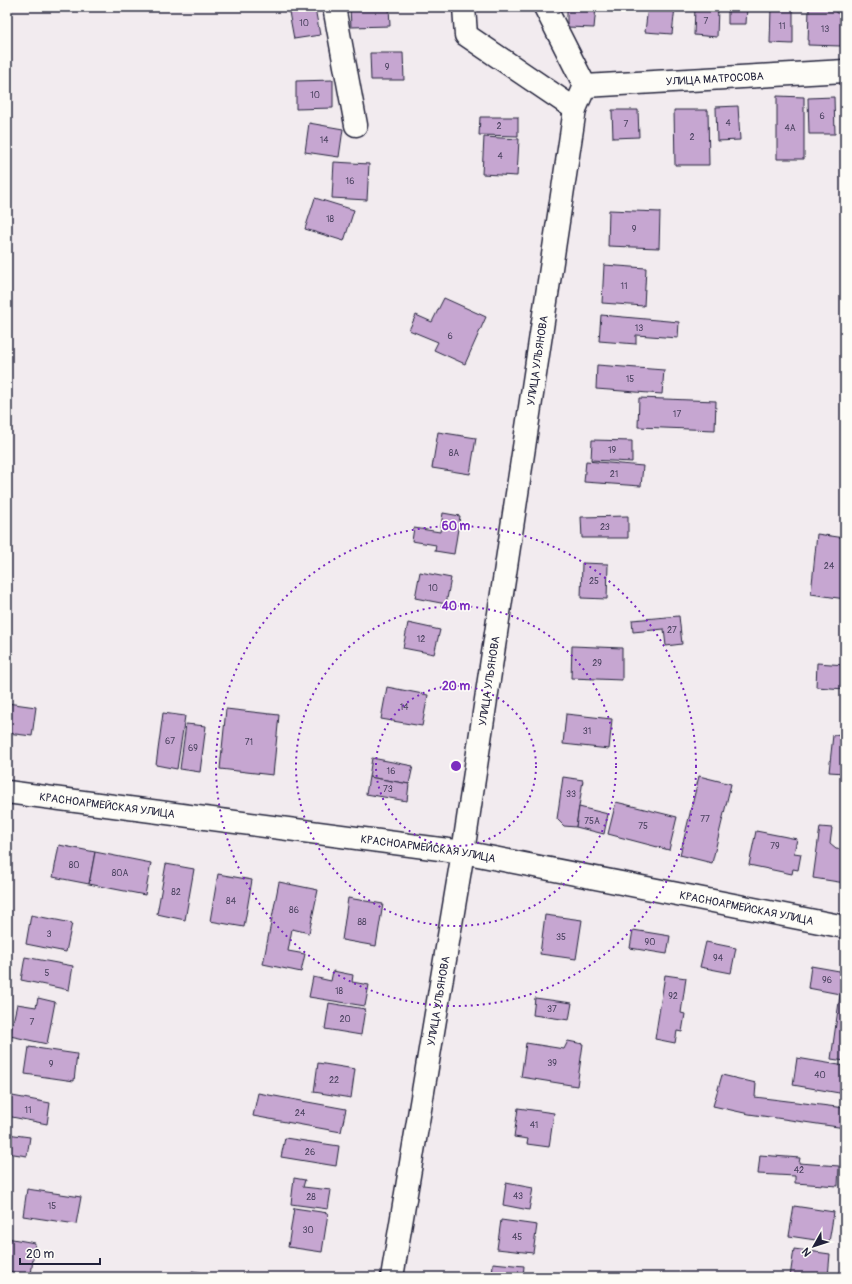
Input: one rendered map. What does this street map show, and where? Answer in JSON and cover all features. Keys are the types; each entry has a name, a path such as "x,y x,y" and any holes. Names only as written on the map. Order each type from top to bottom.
{"street":[{"path":"334,7 356,125"},
{"path":"464,7 466,35 576,108"},
{"path":"545,7 585,86"},
{"name":"УЛИЦА МАТРОСОВА","path":"585,86 845,71"},
{"name":"УЛИЦА УЛЬЯНОВА","path":"392,1277 464,852 576,108 585,86"},
{"name":"КРАСНОАРМЕЙСКАЯ УЛИЦА","path":"7,792 464,852 845,927"}],"building":[{"path":"350,7 389,7 390,26 351,27"},
{"path":"567,7 596,7 594,28 567,27"},
{"path":"648,7 675,7 672,34 645,32"},
{"path":"695,7 718,7 717,37 694,35"},
{"path":"728,7 747,7 746,24 728,24"},
{"path":"793,7 793,44 770,43 771,8"},
{"path":"809,7 836,7 836,13 841,13 841,46 808,45"},
{"path":"315,8 320,35 294,39 289,12"},
{"path":"370,53 403,53 404,80 371,80"},
{"path":"333,80 333,108 296,109 296,81"},
{"path":"777,96 804,97 804,159 777,159"},
{"path":"834,97 835,134 809,134 808,98"},
{"path":"738,106 740,140 717,141 716,107"},
{"path":"612,110 638,110 639,137 613,138"},
{"path":"674,110 708,110 709,165 675,165"},
{"path":"480,117 518,117 518,136 479,135"},
{"path":"309,123 343,129 339,157 305,152"},
{"path":"484,137 519,139 517,176 482,174"},
{"path":"334,162 369,164 367,200 332,198"},
{"path":"315,198 354,210 344,241 305,229"},
{"path":"609,210 660,212 659,248 608,246"},
{"path":"604,265 646,268 644,306 602,303"},
{"path":"444,298 486,317 465,364 434,350 438,342 409,330 416,315 432,322"},
{"path":"601,315 679,322 678,338 636,335 636,344 599,341"},
{"path":"597,365 664,370 662,394 596,389"},
{"path":"639,398 716,401 715,430 638,427"},
{"path":"438,432 476,438 470,474 432,468"},
{"path":"592,440 632,441 632,462 591,460"},
{"path":"586,461 643,466 641,486 584,482"},
{"path":"443,513 460,516 454,554 435,551 436,545 412,541 414,528 440,532"},
{"path":"628,516 628,538 582,538 581,517"},
{"path":"817,534 845,538 845,599 811,594"},
{"path":"582,563 608,564 607,599 581,598"},
{"path":"420,572 451,578 446,604 415,598"},
{"path":"679,616 682,644 666,646 664,629 633,632 632,620"},
{"path":"408,623 440,630 434,654 403,648"},
{"path":"572,646 622,648 622,680 571,678"},
{"path":"817,663 845,665 845,689 816,687"},
{"path":"387,687 428,695 422,726 381,719"},
{"path":"7,703 36,707 32,736 7,733"},
{"path":"226,709 279,715 273,775 220,769"},
{"path":"163,713 185,716 177,769 156,765"},
{"path":"566,714 612,719 609,749 563,744"},
{"path":"186,724 206,726 200,772 180,769"},
{"path":"833,735 845,736 845,773 829,772"},
{"path":"372,758 413,766 409,784 369,777"},
{"path":"699,776 731,784 712,863 680,855"},
{"path":"369,777 409,784 407,801 366,794"},
{"path":"563,777 583,780 576,827 564,826 557,819"},
{"path":"616,802 677,817 669,850 608,834"},
{"path":"579,807 608,814 604,834 576,827"},
{"path":"820,827 832,828 830,844 836,849 845,850 845,883 813,878"},
{"path":"756,831 797,839 794,853 801,854 798,870 793,869 792,874 749,865"},
{"path":"59,845 95,852 89,884 53,877"},
{"path":"95,852 151,863 145,895 89,884"},
{"path":"166,864 194,869 185,920 157,914"},
{"path":"218,874 252,880 244,927 210,921"},
{"path":"279,882 318,890 309,933 292,929 288,951 305,954 301,972 263,964"},
{"path":"348,898 383,904 376,946 342,940"},
{"path":"31,915 72,923 66,952 26,944"},
{"path":"545,915 582,920 576,959 540,954"},
{"path":"633,930 670,936 667,954 630,948"},
{"path":"706,942 736,948 731,973 700,967"},
{"path":"25,957 73,966 69,990 21,980"},
{"path":"811,966 845,972 845,995 808,988"},
{"path":"333,971 353,975 352,982 369,985 365,1006 309,997 313,977 331,981"},
{"path":"665,975 686,978 681,1013 685,1014 682,1032 677,1031 675,1043 655,1039"},
{"path":"840,995 845,995 845,1061 831,1059"},
{"path":"38,998 55,1002 47,1044 10,1036 17,1004 36,1007"},
{"path":"535,998 572,1003 569,1020 533,1015"},
{"path":"329,1003 365,1009 361,1035 325,1029"},
{"path":"568,1041 583,1044 577,1086 521,1077 526,1043 564,1049"},
{"path":"29,1047 77,1054 74,1081 25,1074"},
{"path":"797,1058 845,1066 845,1094 793,1085"},
{"path":"318,1063 355,1069 351,1098 314,1092"},
{"path":"722,1075 756,1083 755,1097 845,1108 845,1128 749,1114 713,1106"},
{"path":"258,1093 346,1109 341,1132 253,1116"},
{"path":"7,1095 50,1103 47,1124 7,1116"},
{"path":"518,1108 554,1113 549,1147 527,1144 528,1139 514,1137"},
{"path":"7,1134 30,1137 27,1156 7,1153"},
{"path":"285,1138 339,1146 336,1166 281,1157"},
{"path":"760,1155 800,1158 799,1163 839,1166 838,1186 795,1183 795,1176 758,1174"},
{"path":"294,1178 305,1180 303,1187 331,1190 328,1209 291,1204"},
{"path":"506,1183 533,1188 529,1210 503,1205"},
{"path":"27,1189 81,1197 76,1224 23,1216"},
{"path":"794,1206 834,1212 829,1242 789,1236"},
{"path":"294,1208 328,1213 322,1252 288,1247"},
{"path":"501,1220 537,1225 533,1253 497,1249"},
{"path":"7,1238 35,1243 31,1275 7,1271"},
{"path":"794,1249 830,1254 828,1277 790,1277"},
{"path":"493,1263 524,1266 523,1277 492,1277"},
{"path":"192,1271 218,1275 218,1277 191,1277"}]}
